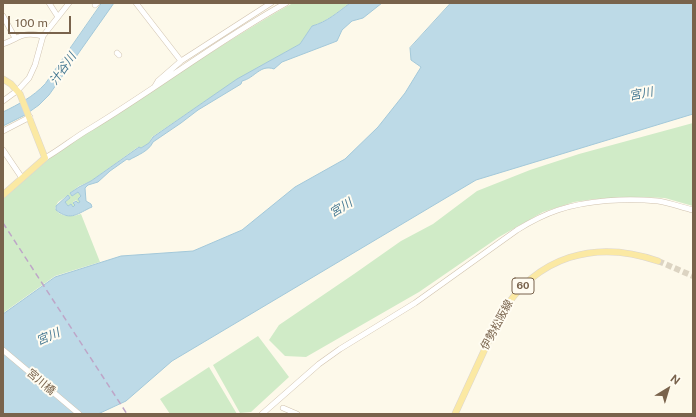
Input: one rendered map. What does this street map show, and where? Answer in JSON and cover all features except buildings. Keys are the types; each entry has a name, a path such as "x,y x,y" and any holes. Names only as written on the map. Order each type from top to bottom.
{"main road":[{"path":"3,79 18,90 23,98 45,158 3,195"},
{"name":"伊勢松阪線","path":"455,414 501,314 510,299 518,290 539,272 563,260 591,252 624,252 641,255 658,261"}],"street":[{"path":"49,3 58,17"},
{"path":"3,101 18,90 32,72 43,36 69,3"},
{"path":"136,3 181,61"},
{"path":"154,87 158,80 181,61 271,3"},
{"path":"45,158 122,110 154,87 240,31 286,3"},
{"path":"3,16 15,38"},
{"path":"3,44 24,34 32,33 43,36"},
{"path":"3,130 30,116"},
{"path":"3,150 22,178"},
{"path":"262,414 319,364 340,349 415,303 517,230 535,220 567,207 585,203 622,200 657,201 693,210"},
{"name":"宮川橋","path":"3,350 79,414"},
{"path":"283,408 297,414"}],"green space":[{"path":"293,3 349,3 327,19 312,26 300,44 238,79 152,137 149,143 141,148 138,147 91,181 79,186 70,193 72,196 78,192 81,196 78,199 80,202 78,203 76,200 73,202 75,205 73,207 71,204 68,206 65,202 70,198 68,195 58,202 55,208 60,214 74,216 81,214 100,262 55,276 3,313 3,195 47,159 93,126"},
{"path":"693,123 693,206 665,198 639,197 595,199 574,202 543,212 499,237 419,292 306,357 285,356 269,340 279,325 401,241 433,224 477,191 530,170 579,154"},
{"path":"258,336 289,377 251,412 240,413 213,365"},
{"path":"209,367 237,414 170,414 160,399"}],"water":[{"name":"汁谷川","path":"102,3 114,3 49,95 39,105 25,115 3,126 3,112 31,96 45,84"},
{"path":"350,3 382,3 363,18 352,21 342,30 337,41 282,62 274,69 265,68 261,70 198,110 153,142 149,148 129,160 127,159 98,182 88,185 85,188 86,201 91,204 92,207 70,216 61,214 56,210 56,206 68,195 70,198 65,202 68,206 71,204 73,207 75,205 73,203 76,201 78,203 80,202 78,199 81,196 78,192 72,196 70,193 91,181 139,147 141,148 149,143 153,137 237,79 300,44 312,26 337,13"},
{"name":"宮川","path":"451,3 693,3 693,114 476,180 172,361 126,401 98,414 3,414 3,314 55,277 121,256 193,251 242,230 295,187 345,159 378,127 405,93 421,67 411,60 410,48"}],"tunnel":[{"path":"658,261 693,276"}],"railway":[{"path":"3,223 127,414"}]}
